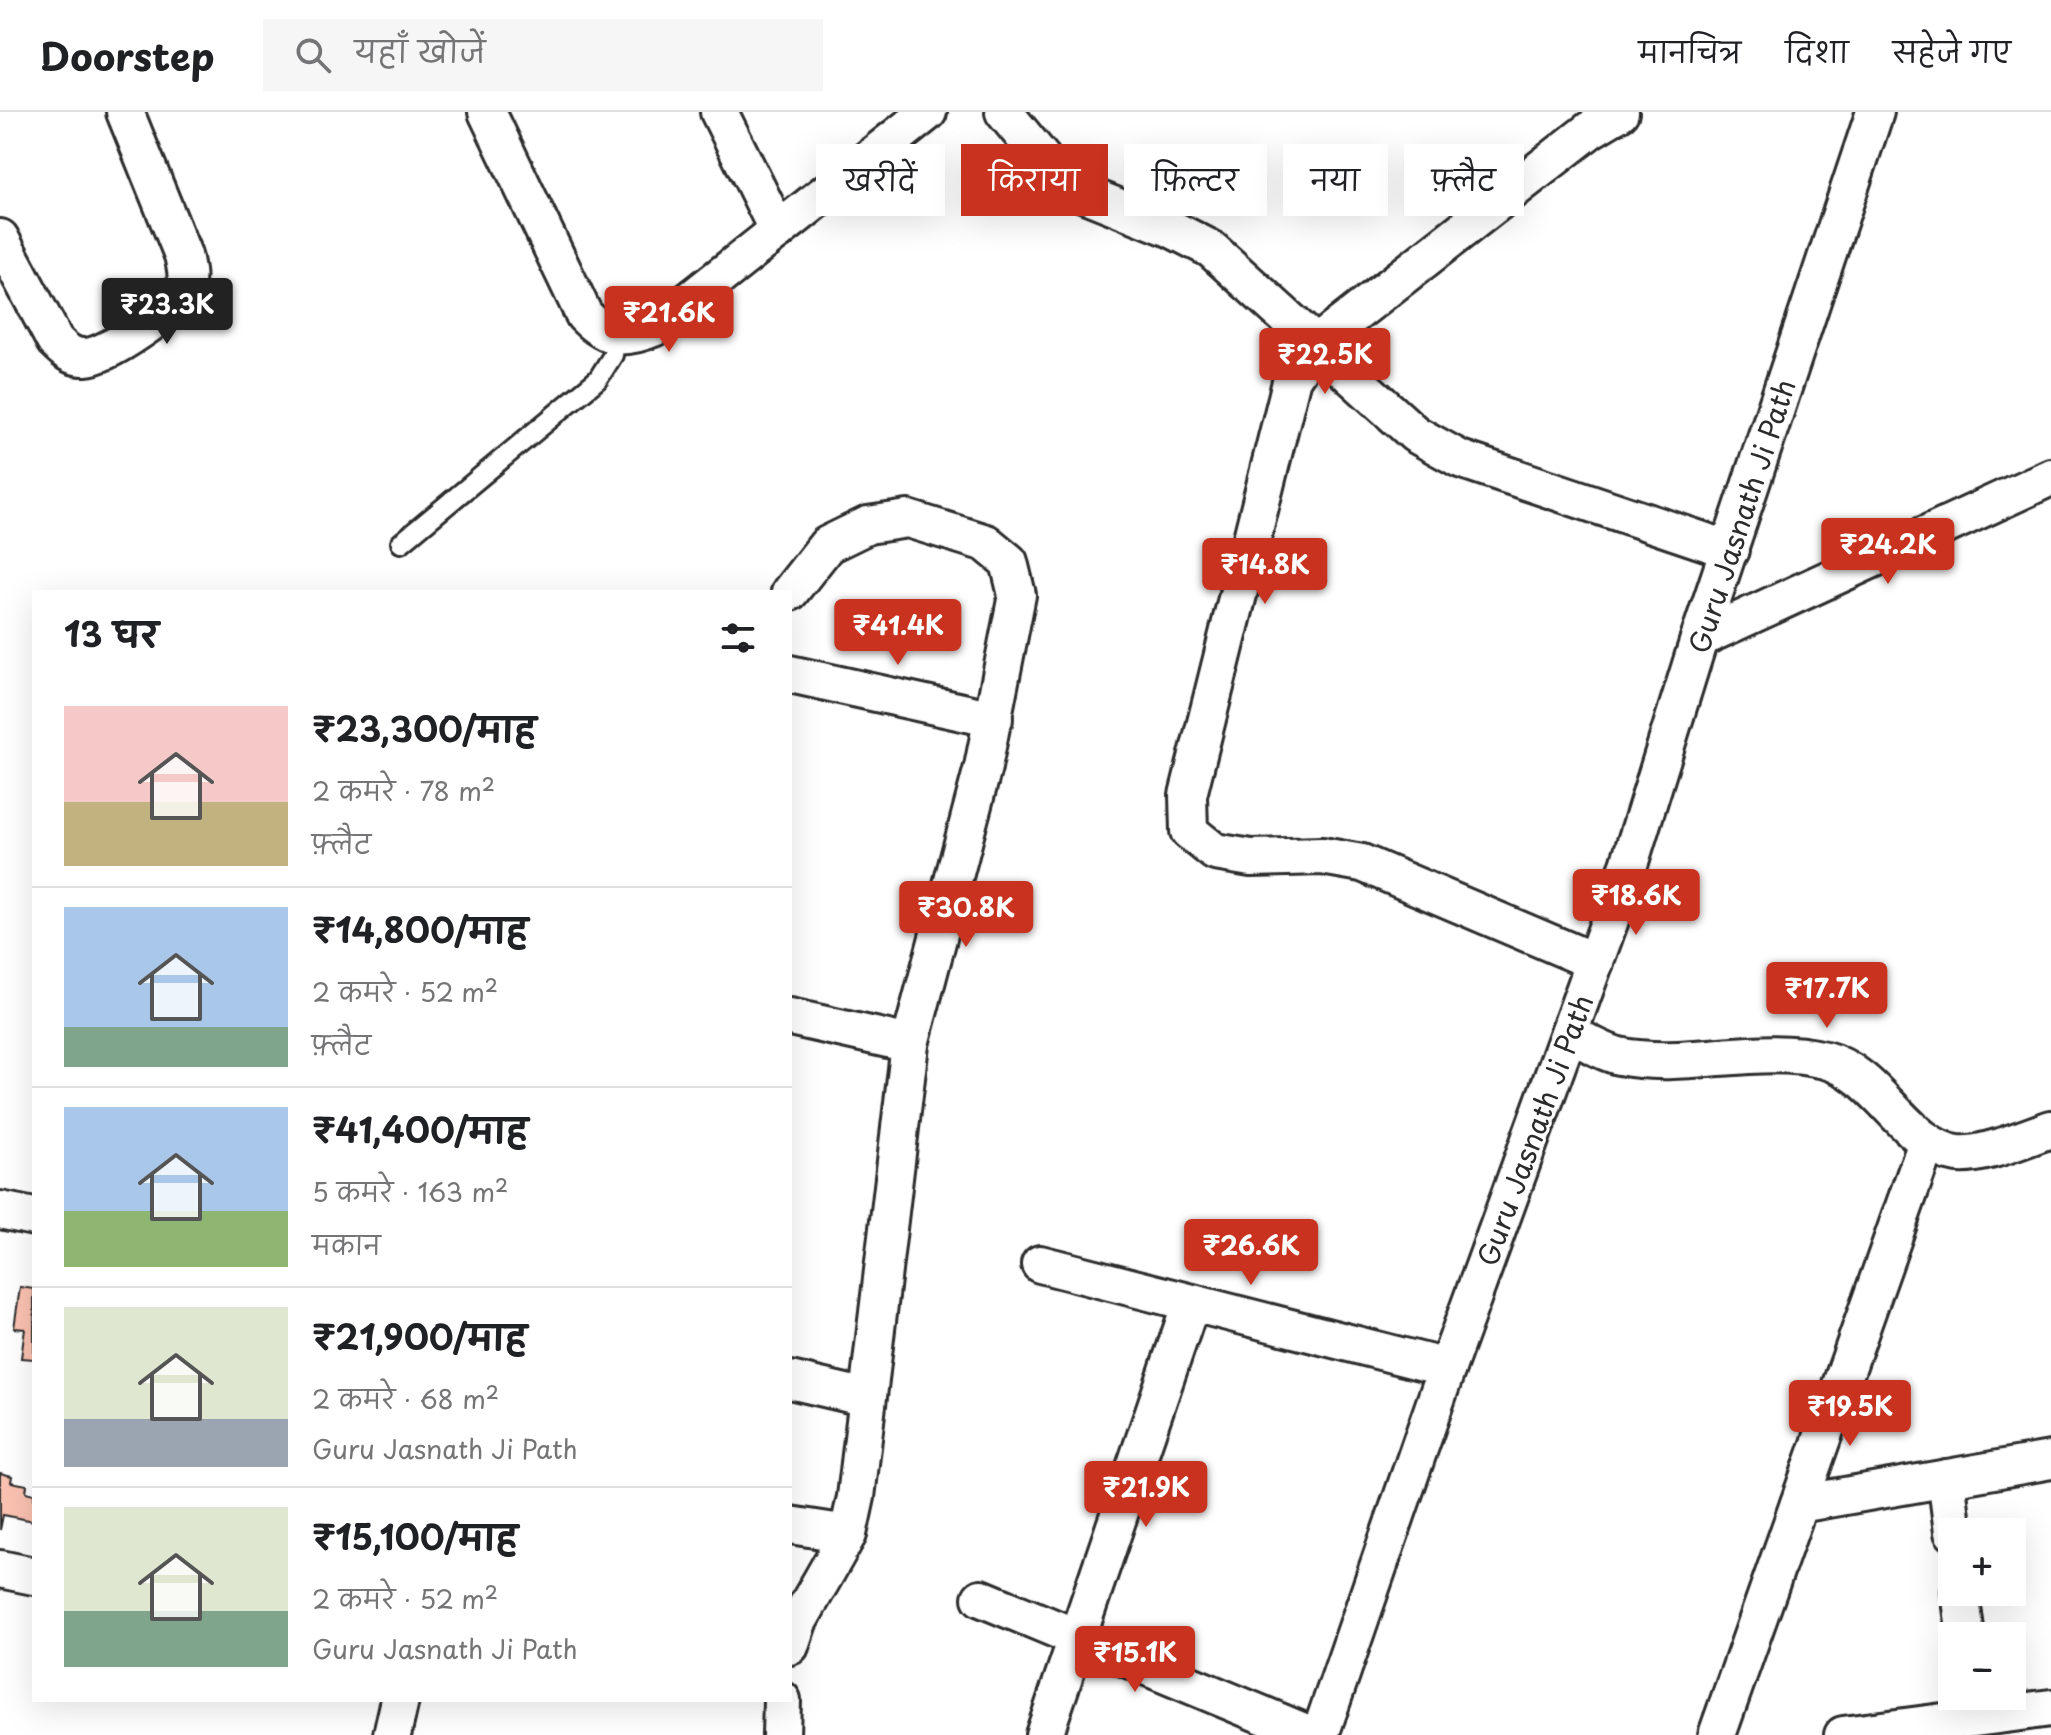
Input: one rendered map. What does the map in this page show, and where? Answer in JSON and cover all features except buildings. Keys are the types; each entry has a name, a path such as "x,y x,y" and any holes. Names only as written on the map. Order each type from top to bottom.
{"street":[{"path":"0,238 55,341 67,353 83,358 102,355 174,305 184,290 187,274 183,255 125,112"},
{"path":"487,112 584,315 600,331 615,337 632,337 656,327 928,112"},
{"path":"719,112 778,231"},
{"path":"1004,112 1054,173 1072,186 1211,249 1314,346 1415,434 1460,459 1730,550"},
{"name":"Guru Jasnath Ji Path","path":"1320,1735 1447,1368 1595,962 1875,112"},
{"path":"1595,962 1362,863 1322,856 1251,858 1215,852 1189,831 1188,795 1279,420 1292,378 1314,346 1597,118"},
{"path":"1699,639 2051,477"},
{"path":"792,590 827,545 868,525 908,519 986,543 1009,562 1017,595 994,719 910,1044 856,1497 848,1534 798,1622 792,1640"},
{"path":"792,674 994,719"},
{"path":"792,1017 910,1044"},
{"path":"1569,1033 1617,1055 1645,1059 1797,1054 1829,1061 1860,1076 1927,1142 1958,1154 1997,1147 2051,1129"},
{"path":"1717,1735 1927,1142"},
{"path":"0,1210 32,1217"},
{"path":"1040,1264 1447,1368"},
{"path":"1044,1735 1191,1303"},
{"path":"792,1380 867,1398"},
{"path":"1799,1504 2051,1460"},
{"path":"1946,1478 1951,1518"},
{"path":"792,1525 848,1534"},
{"path":"0,1569 32,1576"},
{"path":"981,1598 1311,1735"},
{"path":"392,1735 400,1702"},
{"path":"781,1735 782,1702"},
{"path":"1843,1735 2051,1708"}],"lane":[{"path":"401,543 598,379 608,367 615,337"}]}
